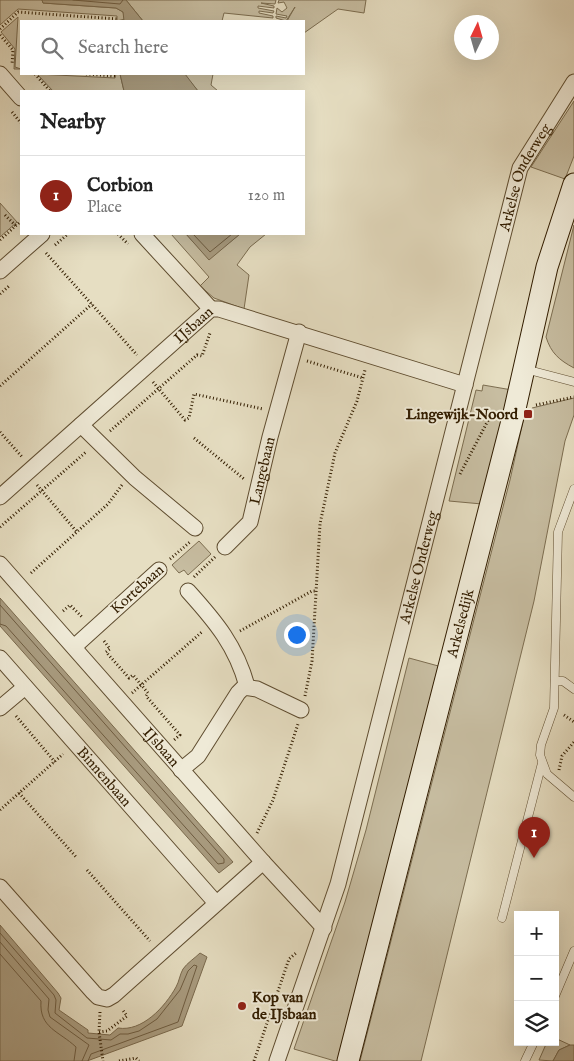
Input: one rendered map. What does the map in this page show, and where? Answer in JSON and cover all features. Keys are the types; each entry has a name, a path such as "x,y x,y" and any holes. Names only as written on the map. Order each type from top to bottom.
{"main road":[{"name":"Arkelsedijk","path":"348,1061 525,368 550,258 574,184"}],"street":[{"path":"6,72 20,96"},
{"name":"Arkelse Onderweg","path":"277,1061 338,884 373,754 520,168 574,82"},
{"path":"0,271 41,235"},
{"path":"143,235 215,309"},
{"name":"IJsbaan","path":"0,497 215,309 299,332 465,385"},
{"name":"Langebaan","path":"225,547 250,522 276,412 299,332"},
{"path":"81,425 194,534"},
{"name":"IJsbaan","path":"0,564 181,770 324,928"},
{"name":"Kortebaan","path":"74,647 159,570"},
{"path":"190,585 228,638 247,686 302,710"},
{"name":"Binnenbaan","path":"0,658 216,903"},
{"path":"181,770 198,756 238,693 247,686"},
{"path":"6,710 25,687"},
{"path":"0,887 93,992 102,998 112,997 263,862"}],"lane":[{"path":"525,368 574,382"},
{"path":"502,918 542,763 541,745 554,708 558,532 574,489"},
{"path":"555,680 563,681 574,689"},
{"path":"542,763 547,774 555,783 574,797"},
{"path":"559,990 570,973 574,951"},
{"path":"525,1061 532,1046"}],"path":[{"path":"0,29 18,12 118,19"},
{"path":"0,35 13,50 6,72"},
{"path":"36,75 49,90"},
{"path":"101,75 116,76"},
{"path":"4,215 16,226"},
{"path":"0,240 20,222"},
{"path":"46,253 138,356"},
{"path":"0,386 92,304"},
{"path":"0,527 197,354 202,356 215,309"},
{"path":"292,356 363,378"},
{"path":"254,837 273,800 302,710 312,661 320,524 335,453 357,401 367,365"},
{"path":"143,370 184,420 189,418 194,394 276,412"},
{"path":"530,406 574,396"},
{"path":"457,477 462,472 497,403"},
{"path":"0,432 22,458"},
{"path":"194,438 258,490"},
{"path":"27,473 77,532"},
{"path":"31,573 108,504 130,474"},
{"name":"Kortebaan","path":"159,570 194,534"},
{"path":"190,585 225,547"},
{"path":"228,638 312,591 316,591"},
{"path":"122,702 214,620"},
{"path":"6,710 55,762"},
{"path":"0,810 75,744"},
{"path":"19,793 77,858"},
{"path":"87,870 161,952"},
{"path":"103,1061 99,1032 107,1031 127,1016 112,997"},
{"path":"119,1061 136,1058 139,1061"}],"shaded area":[{"path":"0,0 42,0 43,3 116,8 123,12 125,19 117,20 117,16 18,9 0,25"},
{"path":"126,0 276,0 275,4 261,3 274,6 274,8 258,6 258,8 274,11 273,13 259,11 259,13 273,16 273,18 224,13 222,20 142,20"},
{"path":"279,0 366,0 364,13 338,9 305,32 305,20 288,20 295,7 287,20 276,18 276,16 286,18 287,16 276,14 277,8 282,12 287,8 284,2 278,3"},
{"path":"18,17 15,67 20,69 14,69 15,49 1,32"},
{"path":"38,75 115,78 116,75 120,75 124,90 52,90"},
{"path":"185,75 213,75 211,85 217,90 197,90"},
{"path":"574,101 574,156 565,179 531,167"},
{"path":"0,203 17,222 0,237"},
{"path":"574,225 574,368 556,356 546,337"},
{"path":"172,235 187,235 209,259 239,235 265,235 250,247 237,265 249,275 244,309 214,298 200,286 209,277"},
{"path":"483,385 512,390 482,504 449,501 476,390 482,391"},
{"path":"574,398 574,415 565,441 534,601 421,1061 360,1061 510,480 524,417 530,415 532,408"},
{"path":"199,541 211,554 188,575 184,570 179,573 172,565"},
{"path":"409,658 442,667 340,1061 335,1061 294,1049 345,902 366,830"},
{"path":"559,1040 570,1045 559,1050 553,1061 539,1060 545,1046 559,1046"}],"water":[{"path":"42,0 126,0 142,20 124,20 123,12 116,8 43,3"},
{"path":"120,75 186,75 197,90 124,90"},
{"path":"187,235 239,235 209,260"},
{"path":"0,598 233,862 219,873 0,626"},
{"path":"0,925 58,993 61,998 59,1010 88,1030 88,1033 110,1035 118,1028 136,1026 144,1022 166,1002 187,965 200,953 207,957 182,1026 87,1061 0,1061"},
{"path":"574,1045 574,1061 553,1061 559,1050"}],"place":[{"name":"Lingewijk-Noord","path":"528,414"},
{"name":"Corbion","path":"534,858"},
{"name":"Kop van de IJsbaan","path":"242,1006"}]}
